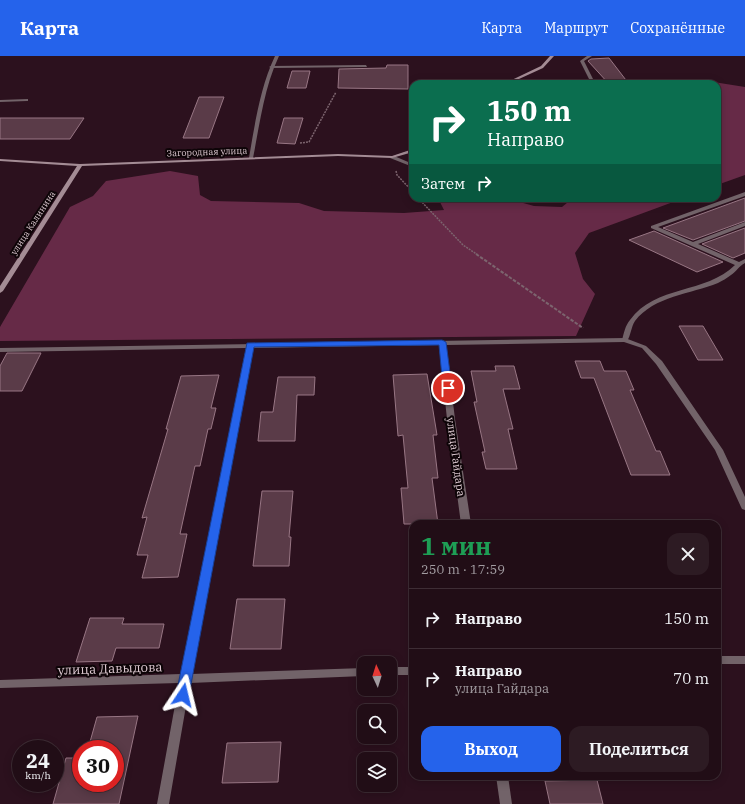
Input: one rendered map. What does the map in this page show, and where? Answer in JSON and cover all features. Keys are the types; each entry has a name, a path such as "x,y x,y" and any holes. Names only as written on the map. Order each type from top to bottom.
{"street":[{"path":"251,158 271,67 276,56"},
{"path":"514,80 542,67 552,56"},
{"path":"590,56 582,61 592,80"},
{"path":"271,67 366,66"},
{"path":"0,101 27,100"},
{"name":"Загородная улица","path":"0,160 80,165 338,155 392,156 409,151"},
{"path":"392,156 409,164"},
{"name":"улица Калинина","path":"0,291 80,165"},
{"path":"626,340 632,321 649,304 709,284 734,271 742,263 653,227 745,194"},
{"path":"693,244 745,224"},
{"path":"0,350 626,340 644,347 659,363 719,450 745,507"},
{"name":"улица Гайдара","path":"442,342 465,520"},
{"path":"163,804 185,679 250,345"},
{"path":"721,660 745,660"},
{"path":"397,671 409,670"},
{"name":"улица Давыдова","path":"0,684 64,684 357,672"},
{"path":"503,780 506,804"}],"path":[{"path":"295,144 309,142 336,92"},
{"path":"422,202 463,245 602,340"}],"shaded area":[{"path":"721,83 745,87 745,175 721,184"},
{"path":"170,171 198,176 200,195 211,201 299,203 324,211 404,213 444,210 440,202 520,202 534,206 562,207 568,202 673,202 589,233 575,253 583,279 595,294 576,336 0,341 0,327 70,207 93,196 106,181"}],"building":[{"path":"609,58 626,80 605,80 588,61 591,59"},
{"path":"387,65 408,65 408,89 338,88 339,69 386,68"},
{"path":"292,71 310,71 306,88 287,88"},
{"path":"199,97 224,97 209,138 183,138"},
{"path":"0,118 84,118 70,139 0,139"},
{"path":"284,118 303,118 295,144 277,143"},
{"path":"745,198 745,221 693,240 663,228"},
{"path":"745,228 745,253 733,258 702,244"},
{"path":"654,231 723,262 697,272 629,240"},
{"path":"679,326 703,326 723,360 698,360"},
{"path":"7,353 41,353 22,391 0,391 0,366"},
{"path":"575,361 600,361 604,371 626,371 634,390 630,390 656,451 660,451 670,475 631,475 594,378 581,378"},
{"path":"495,366 514,366 520,389 503,389 513,429 508,429 517,469 486,469 482,452 485,452 474,402 477,402 471,371 496,371"},
{"path":"427,374 437,435 433,435 438,478 432,478 437,520 409,520 409,524 404,524 401,488 408,488 403,435 398,436 393,375"},
{"path":"219,375 211,408 216,408 211,429 208,429 200,466 195,466 180,534 187,534 178,577 142,578 148,555 137,555 147,517 142,518 168,429 166,429 181,376"},
{"path":"278,377 315,377 314,395 297,395 295,441 258,441 261,412 273,412"},
{"path":"262,491 293,491 289,537 291,537 289,566 253,566"},
{"path":"237,599 285,599 281,649 230,649"},
{"path":"90,618 124,618 122,624 164,624 159,648 116,648 112,661 76,662"},
{"path":"138,716 124,781 124,740 91,740 97,717"},
{"path":"281,742 278,782 222,783 227,743"},
{"path":"66,758 72,758 72,792 122,792 119,804 53,804 56,792 64,792 64,765"},
{"path":"597,780 603,804 550,804 545,781"}],"route":[{"path":"183,695 250,345 442,342 448,388"}]}
